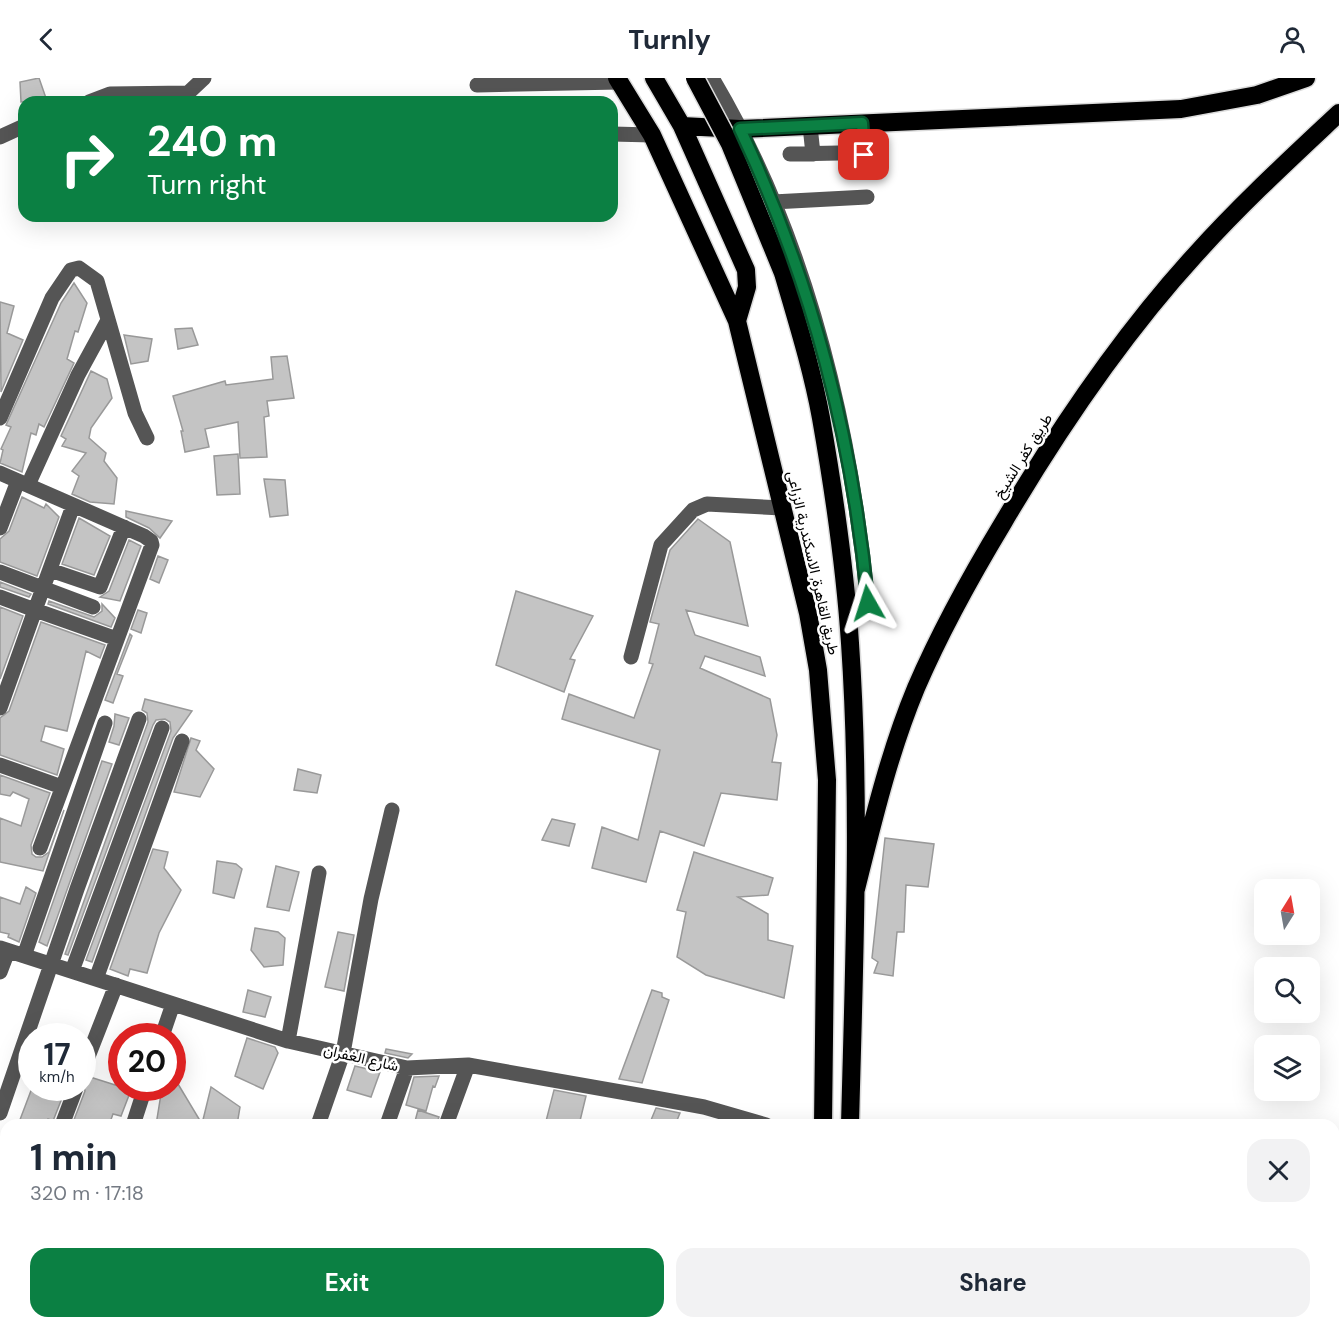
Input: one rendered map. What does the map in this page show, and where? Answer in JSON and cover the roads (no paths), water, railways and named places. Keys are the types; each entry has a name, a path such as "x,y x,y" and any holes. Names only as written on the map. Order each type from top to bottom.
{"highway":[{"path":"654,78 682,126 746,270 747,287 737,321"},
{"name":"طريق القاهرة, الاسكندرية الزراعى","path":"695,78 735,155 783,273 805,344 821,417 843,566 854,719 855,889 850,1119"},
{"path":"682,126 740,129 1180,109 1257,95 1306,78"},
{"name":"طريق القاهرة, الاسكندرية الزراعى","path":"618,80 652,135 737,321 808,613 824,725 827,780 823,1119"},
{"name":"طريق كفر الشيخ","path":"855,889 881,787 916,688 961,594 1068,416 1129,333 1195,254 1266,180 1339,114"}],"street":[{"path":"104,96 110,94 188,93 204,78"},
{"path":"712,78 740,129 773,202 816,321 837,399 862,534 868,603"},
{"path":"477,84 618,80"},
{"path":"862,123 864,167"},
{"path":"810,126 813,154"},
{"path":"0,137 18,129"},
{"path":"618,134 652,135"},
{"path":"789,154 839,153"},
{"path":"773,202 867,197"},
{"path":"0,418 52,298 71,270 79,268 86,270 97,281 135,412 147,438"},
{"path":"0,528 108,320"},
{"path":"0,473 144,536 151,541 152,545 40,848"},
{"path":"631,657 661,545 693,510 707,504 782,508"},
{"path":"0,708 73,506"},
{"path":"50,570 100,587 124,527"},
{"path":"0,572 93,607"},
{"path":"0,597 117,639"},
{"path":"0,1113 77,889 139,719"},
{"path":"24,956 105,723"},
{"path":"72,971 162,728"},
{"path":"96,979 182,741"},
{"path":"0,765 62,786"},
{"path":"320,1119 343,1053 371,899 392,810"},
{"path":"288,1041 319,873"},
{"path":"0,972 4,950"},
{"name":"شارع الغفران","path":"4,950 288,1041 407,1068 468,1065 704,1107 745,1119"},
{"path":"96,1036 116,985"},
{"path":"166,1023 173,1004"},
{"path":"448,1119 468,1065"},
{"path":"389,1119 407,1068"},
{"path":"64,1119 71,1101"},
{"path":"135,1119 141,1101"}]}
